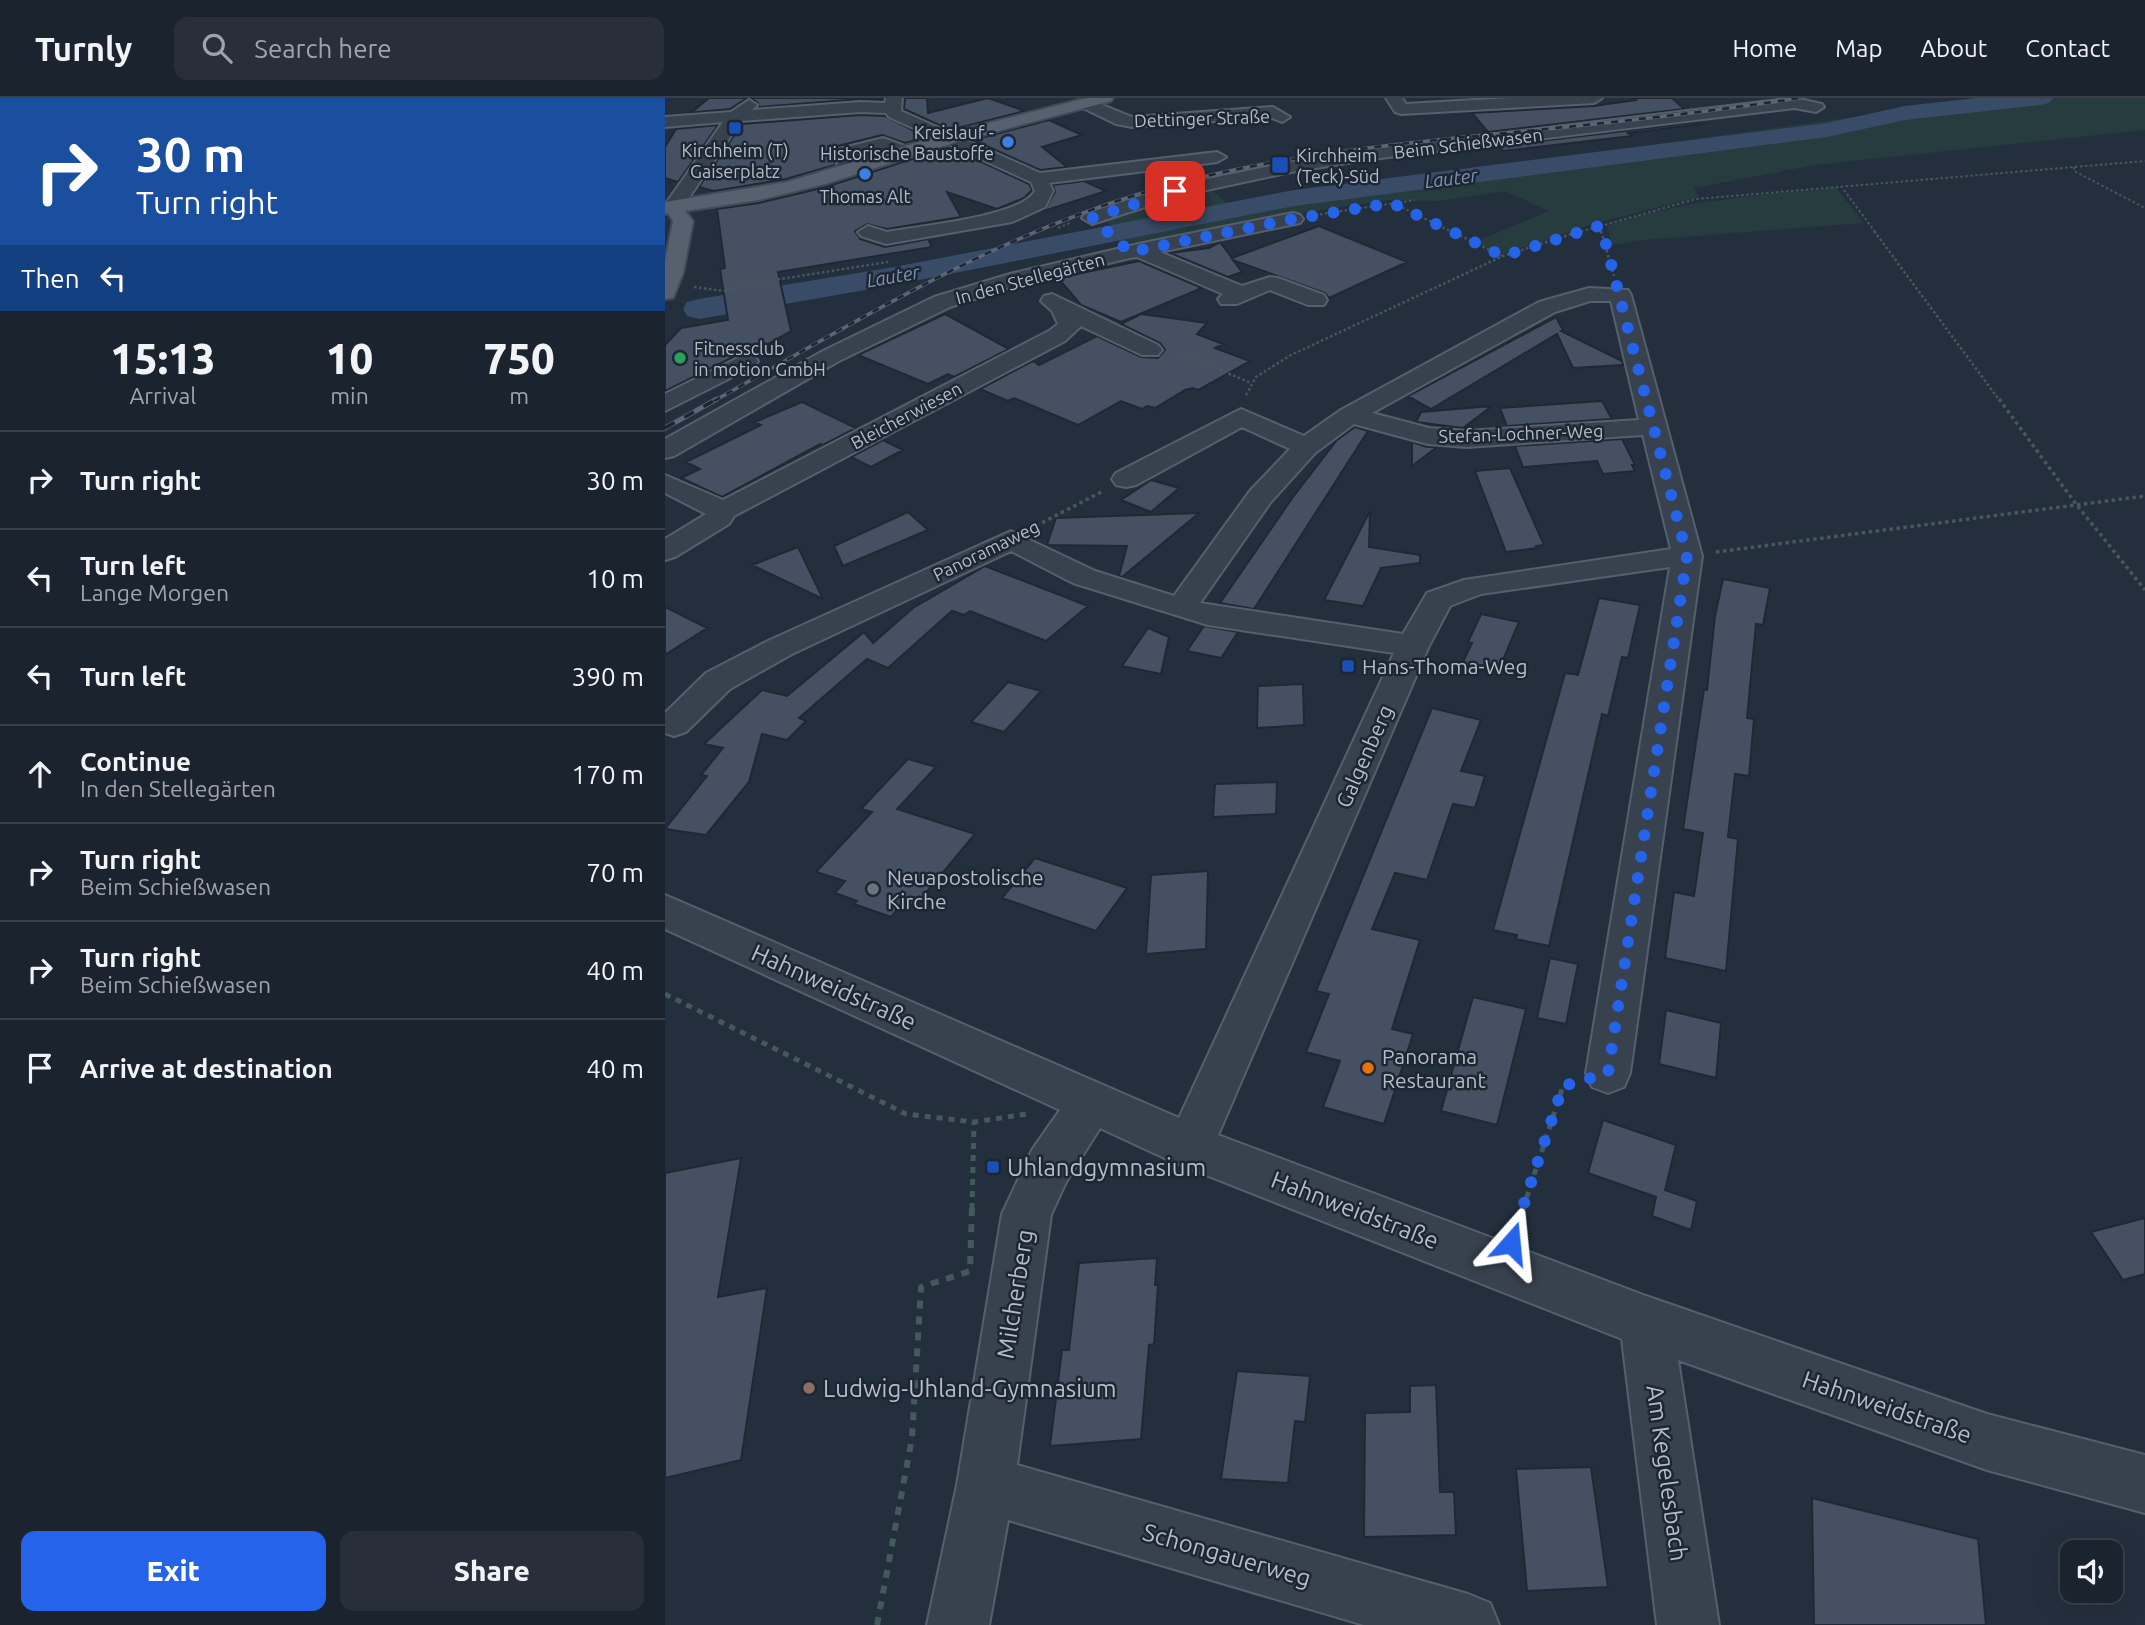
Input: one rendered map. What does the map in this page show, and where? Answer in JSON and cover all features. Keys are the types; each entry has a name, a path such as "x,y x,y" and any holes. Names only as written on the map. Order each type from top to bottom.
{"main road":[{"name":"Dettinger Straße","path":"793,186 852,162 1104,98"},
{"name":"Dettinger Straße","path":"667,209 793,186 932,147 951,138"},
{"path":"666,291 683,221 667,209"}],"street":[{"path":"667,209 736,116 758,98"},
{"path":"1397,104 1594,98"},
{"path":"665,122 893,103 895,114 1038,179 1217,157"},
{"name":"Dettinger Straße","path":"1084,103 1122,121 1132,122 1273,112 1282,117"},
{"name":"Beim Schießwasen","path":"1129,248 1092,218 1198,185 1372,154 1795,103 1816,107"},
{"path":"868,232 886,238 1012,216 1038,203 1044,191 1038,179"},
{"name":"In den Stellegärten","path":"665,450 878,331 941,302 1129,248 1293,219"},
{"path":"1129,248 1234,296 1269,283 1316,300"},
{"path":"1010,280 1036,288 1062,308 1150,349 1128,361"},
{"path":"1181,608 1260,497 1306,447 1350,415 1547,307 1589,294 1620,295 1687,556 1608,1073"},
{"name":"Bleicherwiesen","path":"665,551 719,519 723,511 1057,336 1070,326 1062,308"},
{"path":"665,404 746,361"},
{"name":"Stefan-Lochner-Weg","path":"1350,415 1428,436 1468,439 1654,426"},
{"path":"1126,478 1241,416 1306,447"},
{"path":"665,483 723,511"},
{"path":"1011,540 1084,577 1181,608 1219,618 1413,646"},
{"name":"Panoramaweg","path":"674,724 718,681 781,647 1011,540"},
{"name":"Galgenberg","path":"1190,1146 1413,646 1438,600 1475,586 1687,556"},
{"name":"Hahnweidstraße","path":"665,911 1190,1146 1646,1322 1987,1442 2145,1484"},
{"name":"Milcherberg","path":"958,1625 986,1485 1027,1214 1049,1166 1091,1102"},
{"name":"Am Kegelesbach","path":"1646,1322 1688,1625"},
{"name":"Schongauerweg","path":"986,1485 1468,1625"}],"path":[{"path":"1176,351 1251,383 1291,355 1503,256 1625,217 1696,199 2145,161"},
{"path":"2074,167 2074,171 2105,190 2145,208"},
{"path":"1841,186 2076,504 2145,590"},
{"path":"1293,219 1415,200"},
{"path":"1392,203 1503,256"},
{"path":"1599,226 1620,295"},
{"path":"666,291 698,287 724,291 768,281 894,261"},
{"name":"Panoramaweg","path":"1011,540 1126,478"},
{"path":"1687,556 2145,496"},
{"path":"665,994 906,1114 974,1122 970,1271 921,1287 912,1438 877,1625"},
{"path":"1503,1267 1563,1086 1608,1073"}],"green space":[{"path":"1994,98 2145,98 2145,130 1815,165 1694,188 1699,197 1593,224 1503,254 1475,242 1549,211 1505,191 1439,201 1388,200 1129,243 1103,218 1206,186 1230,205 1291,194"},
{"path":"1836,188 1864,223 1643,240 1612,245 1607,226 1692,204"}],"building":[{"path":"709,98 747,98 730,109 686,113 693,111"},
{"path":"751,98 883,98 883,100 860,99 759,107"},
{"path":"905,98 927,98 928,113 988,98 1025,111 950,130 904,109"},
{"path":"1634,98 1672,98 1684,109 1488,132 1472,113 1594,106 1636,100"},
{"path":"860,115 885,116 926,137 905,143 882,135 838,146 833,153 838,158 835,165 786,179 714,191 699,187 742,124"},
{"path":"1049,120 1082,135 1042,147 1067,167 1040,170 973,140"},
{"path":"1700,122 1702,124 1628,133 1632,136 1503,151 1499,146"},
{"path":"718,125 678,182 665,178 665,147 676,129"},
{"path":"949,147 1029,184 1032,190 1024,198 997,209 947,192 961,217 887,229 867,224 855,231 860,239 885,247 928,239 932,247 778,272 791,331 752,353 741,353 665,391 665,345 681,328 728,320 720,269 725,268 717,209 759,203 826,187"},
{"path":"1084,181 1106,191 1044,211 1055,192 1053,185"},
{"path":"1319,226 1407,262 1329,298 1325,293 1233,260 1242,272 1228,277 1170,253 1209,248 1220,242 1232,258"},
{"path":"1139,261 1202,288 1121,322 1081,305 1058,278"},
{"path":"945,314 1009,349 954,377 948,374 928,384 858,355"},
{"path":"1141,314 1207,323 1197,334 1223,344 1215,348 1250,361 1198,390 1185,390 1155,408 1147,406 1142,409 1121,401 1078,425 1014,398 1008,401 980,389 1033,361 1039,365 1097,336 1141,357 1158,358 1165,350 1160,343 1121,324"},
{"path":"1556,317 1563,330 1561,331 1622,361 1623,365 1573,368 1557,334 1431,409 1408,396"},
{"path":"1602,401 1612,419 1507,426 1500,408"},
{"path":"802,402 856,428 823,445 820,444 722,497 681,478 700,469 686,462 761,425 755,422"},
{"path":"1492,406 1463,428 1416,422 1421,412"},
{"path":"1355,427 1368,431 1254,609 1220,603 1293,497 1337,440"},
{"path":"1622,439 1635,465 1632,465 1635,471 1603,474 1597,461 1523,467 1515,446"},
{"path":"883,440 903,450 871,467 851,457"},
{"path":"1412,442 1427,447 1437,447 1412,466"},
{"path":"1510,468 1544,545 1536,546 1537,548 1506,552 1475,471"},
{"path":"1151,480 1179,488 1151,512 1121,500"},
{"path":"1370,511 1369,547 1420,555 1420,563 1381,568 1363,606 1324,600"},
{"path":"908,512 928,530 843,566 834,546"},
{"path":"1199,513 1122,577 1119,576 1127,546 1047,545 1056,518"},
{"path":"798,547 823,599 752,565"},
{"path":"985,566 1088,606 1046,641 970,611 964,615 952,611 888,668 867,659 799,718 806,721 787,740 762,734 749,782 706,835 665,829 707,776 701,775 723,748 704,744 762,690 787,696 864,632 873,643 913,608"},
{"path":"1723,579 1770,588 1763,625 1756,624 1747,718 1754,719 1749,776 1735,774 1728,837 1738,839 1726,971 1665,958 1674,892 1694,896 1703,833 1683,829"},
{"path":"1599,598 1640,605 1628,658 1622,657 1608,716 1602,714 1549,946 1516,939 1517,935 1493,930 1565,673 1578,675"},
{"path":"665,607 707,628 665,655"},
{"path":"1481,614 1519,622 1497,674 1461,666"},
{"path":"1204,626 1238,632 1221,658 1187,651"},
{"path":"1148,628 1169,637 1161,674 1122,666"},
{"path":"1008,682 1041,691 1004,732 971,722"},
{"path":"1303,684 1304,725 1257,728 1258,686"},
{"path":"1432,708 1481,720 1461,771 1485,776 1475,808 1453,804 1427,880 1395,873 1372,929 1420,940 1392,1029 1413,1034 1384,1124 1323,1107 1340,1061 1306,1052 1329,994 1316,991"},
{"path":"908,759 936,767 897,809 975,834 915,906 903,902 891,917 854,904 857,901 835,893 845,881 816,872 872,812 861,809"},
{"path":"1277,782 1276,814 1213,817 1215,784"},
{"path":"1035,858 1127,888 1096,931 1002,898"},
{"path":"1208,871 1206,949 1146,954 1151,875"},
{"path":"1550,958 1578,964 1566,1024 1537,1018"},
{"path":"1473,997 1526,1009 1497,1125 1441,1111"},
{"path":"1666,1010 1721,1023 1716,1078 1659,1064"},
{"path":"1603,1120 1676,1145 1665,1190 1697,1201 1691,1230 1652,1216 1656,1197 1588,1173"},
{"path":"741,1158 718,1297 767,1288 741,1460 665,1478 665,1173"},
{"path":"2145,1218 2145,1274 2123,1280 2091,1232"},
{"path":"1157,1258 1154,1344 1149,1345 1141,1439 1050,1446 1062,1350 1069,1350 1079,1263"},
{"path":"1237,1371 1310,1376 1305,1422 1295,1421 1288,1483 1221,1479"},
{"path":"1436,1385 1440,1492 1454,1492 1456,1535 1364,1537 1365,1413 1410,1412 1410,1386"},
{"path":"1591,1467 1608,1587 1527,1591 1516,1469"},
{"path":"1812,1498 1978,1539 1986,1625 1814,1625"}],"waterway":[{"name":"Lauter","path":"699,309 894,276 1294,198 1827,130 1905,113 2041,98"}],"railway":[{"path":"714,401 972,260 1080,214 1136,195 1232,170 1329,153 1799,98"},
{"path":"665,428 717,399"}],"place":[{"name":"Kirchheim (T) Gaiserplatz","path":"735,128"},
{"name":"Kreislauf - Historische Baustoffe","path":"1008,142"},
{"name":"Kirchheim (Teck)-Süd","path":"1280,165"},
{"name":"Thomas Alt","path":"865,174"},
{"name":"Fitnessclub in motion GmbH","path":"680,358"},
{"name":"Hans-Thoma-Weg","path":"1348,666"},
{"name":"Neuapostolische Kirche","path":"873,889"},
{"name":"Panorama Restaurant","path":"1368,1068"},
{"name":"Uhlandgymnasium","path":"993,1167"},
{"name":"Ludwig-Uhland-Gymnasium","path":"809,1388"}],"route":[{"path":"1175,191 1092,218 1130,252 1293,219 1392,203 1503,256 1599,226 1603,233 1687,556 1608,1073 1563,1086 1511,1243"}]}
